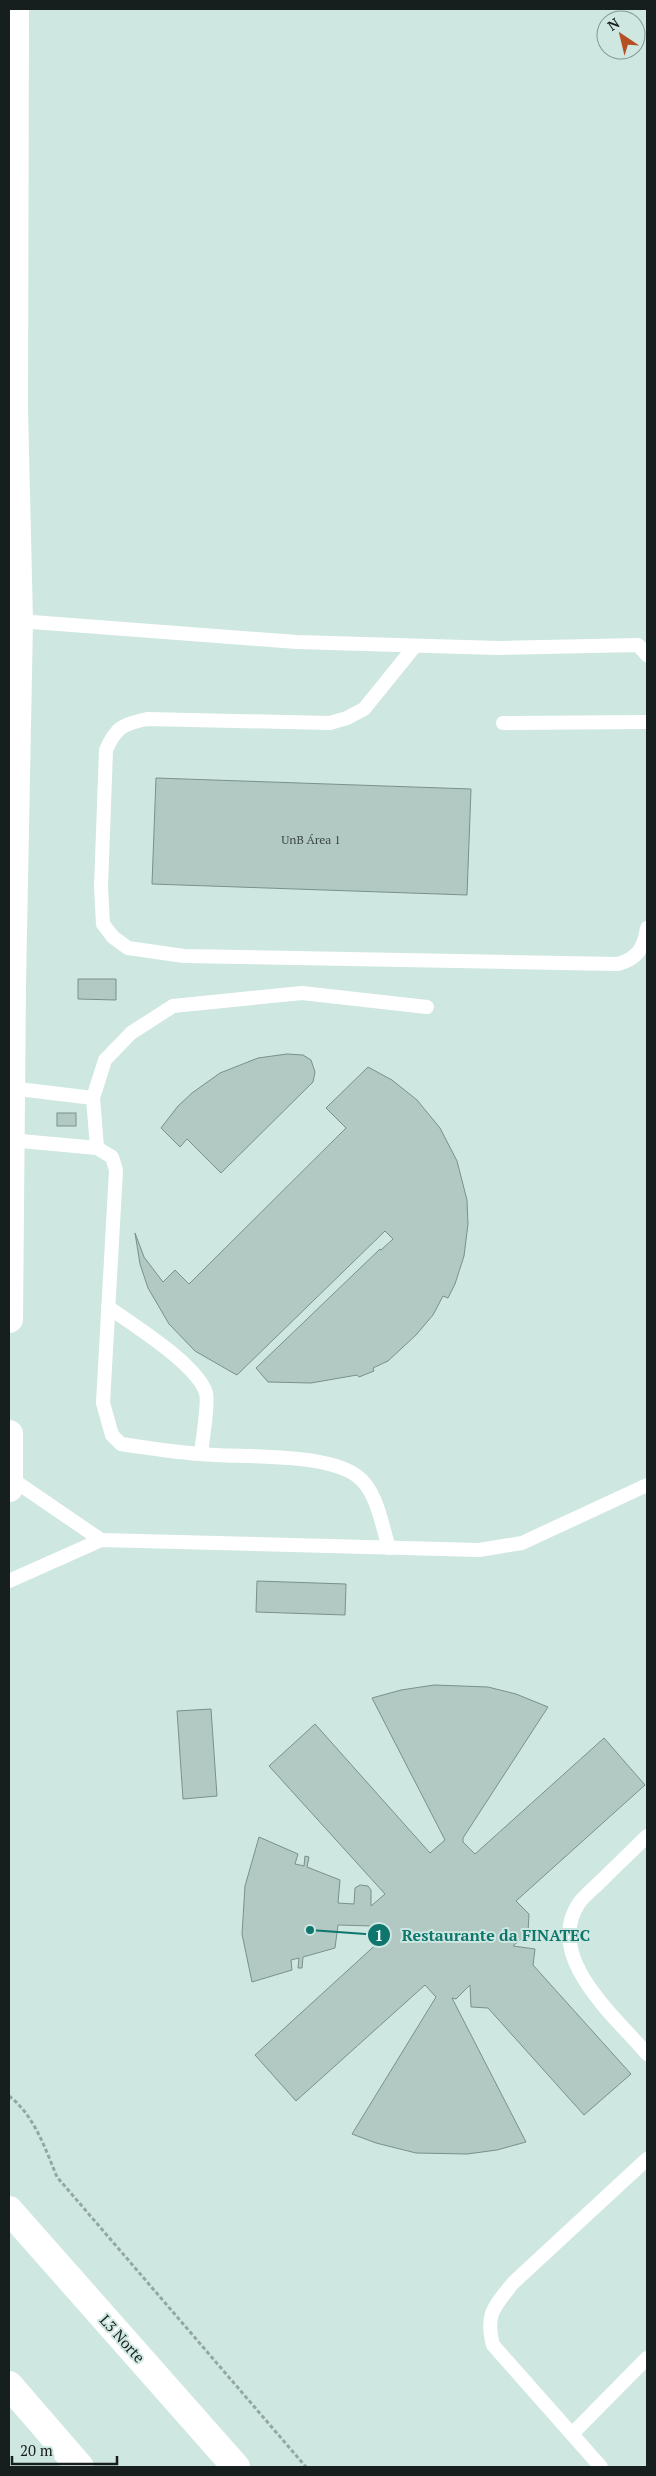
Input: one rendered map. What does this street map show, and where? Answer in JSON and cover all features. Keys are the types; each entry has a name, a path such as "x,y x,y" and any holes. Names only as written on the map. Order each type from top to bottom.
{"street":[{"path":"9,1319 11,914 19,621 12,409 15,9"},
{"path":"9,1434 9,1488"},
{"name":"L3 Norte","path":"9,2210 228,2461"},
{"path":"9,2385 78,2465"}],"lane":[{"path":"19,621 297,642 498,648 638,645 647,656"},
{"path":"415,646 364,709 347,718 330,723 147,718 125,723 112,735 106,750 101,887 103,924 112,937 128,948 184,956 618,964 638,955 645,942 647,928"},
{"path":"503,723 647,722"},
{"path":"97,1148 92,1098 105,1060 131,1033 173,1006 302,993 427,1007"},
{"path":"10,1088 92,1098"},
{"path":"10,1140 97,1148 112,1157 116,1170 103,1403 112,1435 121,1444 201,1454 315,1461 342,1468 358,1476 367,1487 375,1504 389,1548"},
{"path":"108,1307 185,1364 198,1378 207,1394 201,1454"},
{"path":"9,1477 101,1540"},
{"path":"9,1581 101,1540 479,1550 522,1542 647,1485"},
{"path":"647,1836 580,1902 570,1922 570,1942 574,1962 583,1979 647,2054"},
{"path":"601,2467 493,2345 488,2326 495,2305 513,2282 647,2159"},
{"path":"572,2434 647,2358"}],"path":[{"path":"9,2096 19,2103 41,2137 57,2177 306,2467"}],"building":[{"path":"156,778 471,789 467,895 152,884"},
{"path":"78,979 116,979 116,1000 78,999"},
{"path":"287,1054 303,1055 311,1060 315,1072 313,1082 221,1173 187,1139 180,1147 161,1128 178,1106 192,1093 220,1073 258,1058"},
{"path":"368,1067 392,1080 417,1100 440,1128 457,1161 467,1200 468,1224 464,1256 455,1284 448,1298 443,1296 433,1315 416,1335 388,1361 373,1368 374,1371 359,1377 357,1375 311,1383 268,1382 256,1368 380,1249 393,1239 385,1231 237,1375 195,1351 169,1324 148,1288 140,1264 135,1233 144,1257 163,1282 175,1270 189,1284 346,1128 326,1108"},
{"path":"57,1113 76,1113 76,1126 57,1126"},
{"path":"257,1581 346,1584 345,1615 256,1612"},
{"path":"434,1685 488,1687 516,1694 548,1707 463,1838 463,1842 475,1854 604,1738 645,1785 516,1901 529,1914 528,1933 513,1946 535,1949 533,1965 631,2074 584,2115 488,2008 471,2007 470,1985 456,1999 452,1998 526,2142 497,2150 467,2154 416,2153 376,2143 352,2134 436,1997 425,1985 296,2101 255,2055 382,1939 371,1926 338,1925 335,1948 303,1957 302,1968 298,1968 299,1958 291,1960 292,1970 252,1982 242,1934 245,1886 259,1837 298,1854 295,1864 304,1866 305,1856 309,1857 307,1867 340,1880 338,1903 354,1904 355,1888 360,1885 368,1886 371,1890 371,1906 385,1894 269,1766 315,1724 430,1853 445,1840 372,1698 401,1690"},
{"path":"211,1709 217,1796 183,1799 177,1711"}],"place":[{"name":"Restaurante da FINATEC","path":"310,1930"}]}
